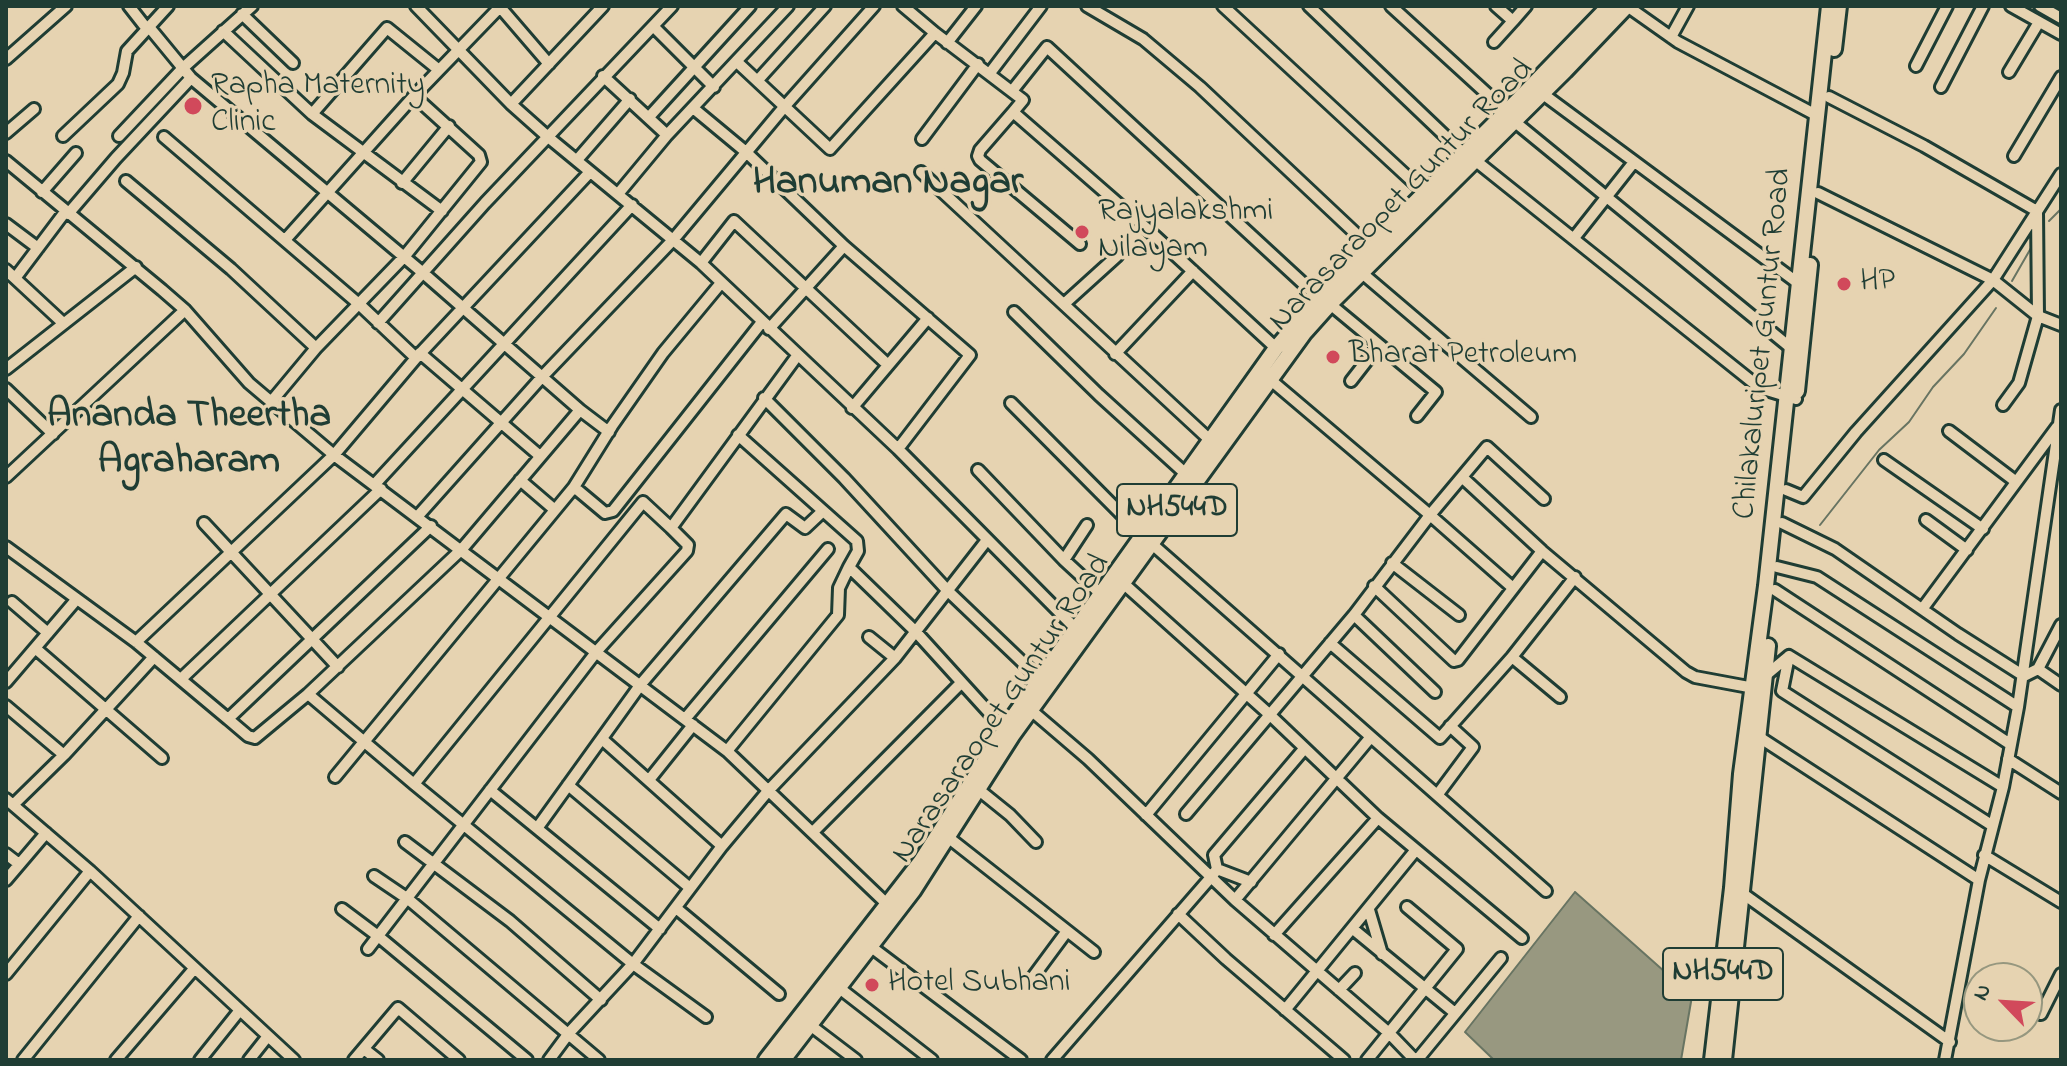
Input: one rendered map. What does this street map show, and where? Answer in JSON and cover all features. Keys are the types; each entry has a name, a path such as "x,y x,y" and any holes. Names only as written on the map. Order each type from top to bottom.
{"highway":[{"name":"Narasaraopet Guntur Road","path":"766,1060 866,944 949,838 1012,736 1032,711 1081,634 1102,595 1148,540 1264,375 1276,348 1324,301 1362,273 1511,117 1609,6"},
{"name":"Narasaraopet Guntur Road","path":"1511,117 1543,94 1627,6"},
{"name":"Chilakaluripet Guntur Road","path":"1765,676 1786,490 1791,348 1829,6"},
{"name":"Chilakaluripet Guntur Road","path":"1754,688 1839,6"},
{"name":"Narasaraopet Guntur Road","path":"783,1060 838,987 888,905 940,833 1004,729 1040,679 1123,583 1187,475 1211,441 1370,247 1425,193 1470,157"},
{"name":"NH544D","path":"1724,1060 1765,676"},
{"name":"NH544D","path":"1712,1060 1732,888 1741,774 1754,688"}],"street":[{"path":"6,59 66,6"},
{"path":"129,6 191,78 422,272 541,378 609,432"},
{"path":"63,136 118,84 127,51 168,6"},
{"path":"119,136 184,67 252,6"},
{"path":"417,6 511,104 701,263 898,449 1081,634"},
{"path":"285,240 414,96 500,6 549,64"},
{"path":"511,104 603,6"},
{"path":"378,323 603,76 672,6"},
{"path":"649,117 750,6"},
{"path":"618,194 667,135 788,6"},
{"path":"758,80 821,10 807,6"},
{"path":"417,517 541,378 673,240 874,6"},
{"path":"947,43 976,6"},
{"path":"990,73 1041,6"},
{"path":"1087,6 1143,39 1200,87 1370,247"},
{"path":"1223,6 1425,193"},
{"path":"1309,6 1470,157 1760,388 1791,398"},
{"path":"1391,6 1604,198 1791,348"},
{"path":"1496,6 1513,21"},
{"path":"1494,42 1526,6"},
{"path":"1627,6 1671,37 1818,116"},
{"path":"1671,37 1688,6"},
{"path":"1916,66 1947,6"},
{"path":"1941,87 1983,6"},
{"path":"2011,6 2061,34"},
{"path":"2040,6 2061,18"},
{"path":"911,8 947,43 1023,100 978,156 1080,244"},
{"path":"242,14 293,63"},
{"path":"2009,72 2039,22"},
{"path":"653,26 714,87"},
{"path":"312,114 387,28 439,70"},
{"path":"223,31 312,114 442,211"},
{"path":"737,62 830,149 935,33"},
{"path":"1012,91 1047,47 1324,301 1436,392 1417,416"},
{"path":"922,139 978,64"},
{"path":"603,76 667,135"},
{"path":"2014,156 2061,77"},
{"path":"16,277 67,213 191,78"},
{"path":"1543,94 1798,283"},
{"path":"271,402 316,348 404,257 478,166 481,158 414,96"},
{"path":"1829,97 1924,146 2037,211"},
{"path":"577,160 630,99"},
{"path":"693,108 746,152 844,246 970,355 898,449"},
{"path":"6,133 34,109"},
{"path":"1013,112 1276,348"},
{"path":"402,183 449,126"},
{"path":"164,137 378,323 540,456"},
{"path":"42,192 76,153"},
{"path":"6,161 185,310 229,362 334,455 727,751 888,905"},
{"path":"1574,238 1634,162"},
{"path":"136,642 334,455 418,356 590,172"},
{"path":"921,172 1211,441"},
{"path":"1786,490 1803,497 1856,432 1993,280 2061,174"},
{"path":"126,181 231,269 316,348"},
{"path":"1818,193 1993,280 2038,316 2061,325"},
{"path":"182,678 378,487 461,389 632,205"},
{"path":"2003,405 2019,383 2038,316 2037,211"},
{"path":"701,263 734,221 888,365"},
{"path":"6,224 38,248"},
{"path":"574,487 609,514 765,325 807,287 844,246"},
{"path":"1064,304 1117,256"},
{"path":"6,369 62,322 136,267"},
{"path":"6,270 62,322"},
{"path":"1115,354 1193,271"},
{"path":"1362,273 1531,417"},
{"path":"335,777 574,487 663,353 721,283"},
{"path":"6,476 185,310"},
{"path":"1014,312 1187,475"},
{"path":"852,408 928,318"},
{"path":"1351,381 1379,345"},
{"path":"671,528 797,356"},
{"path":"1264,375 1513,588"},
{"path":"6,389 53,434"},
{"path":"764,398 836,470 948,591 1040,679"},
{"path":"1011,403 1148,540 1546,891"},
{"path":"6,547 136,642 248,736 255,738 310,696 462,549 580,410"},
{"path":"1945,1060 1984,855 2003,787 2024,676 2061,410"},
{"path":"1923,608 2059,424"},
{"path":"1949,431 2015,481"},
{"path":"727,751 835,621 839,610 839,588 858,551 857,541 738,435"},
{"path":"1186,814 1354,615 1430,515 1487,447 1544,499"},
{"path":"1884,460 1983,529"},
{"path":"978,470 1102,595"},
{"path":"1463,478 1542,551 1686,672 1695,677 1754,688"},
{"path":"520,480 555,510"},
{"path":"368,949 597,651 687,551 688,545 630,491"},
{"path":"414,784 643,502"},
{"path":"538,827 641,684 786,514 805,528 823,511"},
{"path":"1926,520 1967,550"},
{"path":"204,523 272,592 338,667"},
{"path":"1782,523 1835,549 2024,676"},
{"path":"1064,560 1087,525"},
{"path":"228,719 431,526"},
{"path":"549,1060 569,1033 633,964 722,846 768,791 895,658 987,540"},
{"path":"649,780 689,722 828,549"},
{"path":"1374,586 1454,661 1458,660 1542,551"},
{"path":"1392,563 1459,615"},
{"path":"849,567 916,632 1004,729"},
{"path":"1777,567 1817,577 2018,707"},
{"path":"1330,643 1440,738 1512,657 1575,577"},
{"path":"1123,583 1415,851 1522,938"},
{"path":"1775,590 2010,744"},
{"path":"6,682 76,600"},
{"path":"12,602 48,633"},
{"path":"1354,615 1435,692"},
{"path":"2024,676 2038,669 2061,625"},
{"path":"869,637 895,658"},
{"path":"35,648 162,758"},
{"path":"1146,815 1279,654"},
{"path":"1765,676 1789,656"},
{"path":"1789,656 2003,787"},
{"path":"1789,656 1782,691 1993,826"},
{"path":"154,657 64,755 10,802 90,871 294,1060"},
{"path":"1512,657 1560,697"},
{"path":"2038,669 2061,685"},
{"path":"813,832 961,683"},
{"path":"310,696 633,964 706,1017"},
{"path":"6,706 64,755"},
{"path":"1032,711 1214,872 1235,900 1416,1060 1501,958"},
{"path":"1438,794 1473,747 1450,726"},
{"path":"1759,737 1979,880"},
{"path":"1235,900 1370,738"},
{"path":"602,739 722,846"},
{"path":"1052,1060 1214,872 1214,855 1304,749"},
{"path":"2008,759 2061,793"},
{"path":"568,785 690,888"},
{"path":"490,790 660,929"},
{"path":"979,790 1010,815 1036,842"},
{"path":"1274,935 1378,818"},
{"path":"6,880 46,833"},
{"path":"949,838 1094,952"},
{"path":"405,842 510,921 601,1000"},
{"path":"1285,1010 1415,851"},
{"path":"6,854 19,864"},
{"path":"1984,855 2061,902"},
{"path":"6,974 90,871"},
{"path":"1214,872 1251,882"},
{"path":"374,876 408,899 599,1060"},
{"path":"1742,893 1950,1042"},
{"path":"1367,1060 1457,949 1407,907"},
{"path":"676,908 779,994"},
{"path":"342,909 527,1060"},
{"path":"1369,910 1383,955"},
{"path":"1178,914 1344,1060"},
{"path":"23,1060 139,916"},
{"path":"1353,929 1455,1013"},
{"path":"1030,981 1067,931"},
{"path":"866,944 1021,1060"},
{"path":"116,1060 194,969"},
{"path":"1339,990 1355,973"},
{"path":"2043,1010 2061,974"},
{"path":"838,987 932,1060"},
{"path":"354,1060 398,1008 454,1058"},
{"path":"200,1060 240,1010"},
{"path":"810,1025 856,1060"},
{"path":"249,1060 268,1036"},
{"path":"364,1049 378,1060"}],"shaded area":[{"path":"1575,892 1692,996 1681,1060 1494,1060 1465,1032"}],"waterway":[{"path":"2049,221 2061,209"},
{"path":"2012,281 2031,248"},
{"path":"1820,525 1879,450 1909,422 1933,387 1964,354 1996,308"}],"place":[{"name":"Rapha Maternity Clinic","path":"193,106"},
{"name":"Rajyalakshmi Nilayam","path":"1082,232"},
{"name":"HP","path":"1844,284"},
{"name":"Bharat Petroleum","path":"1333,357"},
{"name":"Hotel Subhani","path":"872,985"}],"district":[{"name":"Hanuman Nagar","path":"888,185"},
{"name":"Ananda Theertha Agraharam","path":"189,441"}]}
